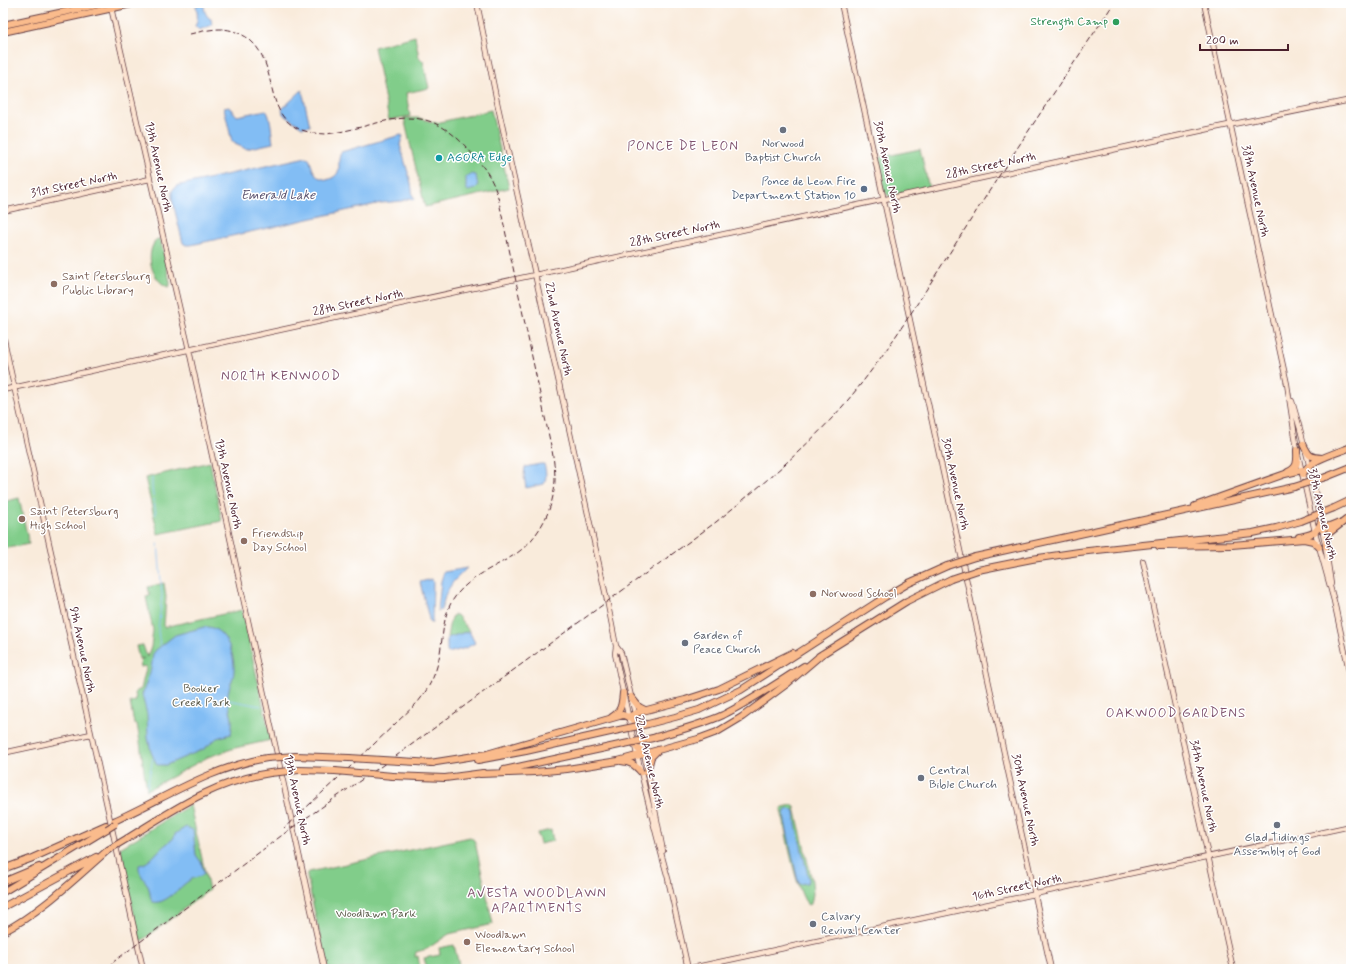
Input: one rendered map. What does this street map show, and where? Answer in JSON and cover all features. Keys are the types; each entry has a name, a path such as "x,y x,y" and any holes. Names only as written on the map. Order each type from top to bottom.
{"highway":[{"path":"3,32 106,3"},
{"path":"3,26 111,6 136,3"},
{"path":"1303,444 1308,454 1312,457 1322,458"},
{"path":"1285,474 1303,472 1306,468 1322,458 1351,447"},
{"path":"1179,513 1285,474 1295,468 1297,462 1297,450"},
{"path":"3,892 59,859 115,822 212,773 244,762 267,758 296,756 430,763 459,762 549,746 681,716 722,700 754,682 908,583 947,566 975,557 1294,488 1351,467"},
{"path":"3,907 108,850 189,800 214,788 247,777 299,770 445,778 480,774 518,767 653,738 722,715 759,694 913,598 951,579 978,570 1058,555 1128,546 1242,535 1300,521 1351,500"},
{"path":"1283,540 1351,516"},
{"path":"1128,546 1232,545 1283,540 1309,540 1322,547 1329,533 1351,516"},
{"path":"628,717 635,713 685,700 719,689 812,644"},
{"path":"480,774 552,771 618,761 698,739 717,732 742,717 788,683 822,654"},
{"path":"610,719 620,711 623,693"},
{"path":"632,697 639,707 645,710"},
{"path":"430,763 487,754 623,715 634,721 638,727"},
{"path":"634,743 638,749 644,753"},
{"path":"618,761 629,762 644,772 651,757 658,750"},
{"path":"3,869 107,827"},
{"path":"3,932 51,899 108,850"},
{"path":"3,882 59,859"},
{"path":"3,911 19,899"}],"street":[{"name":"22nd Avenue North","path":"475,3 616,646 615,654 628,717 637,755 644,772"},
{"name":"30th Avenue North","path":"841,3 1051,969"},
{"name":"38th Avenue North","path":"1204,3 1287,384 1313,484 1322,547 1351,680"},
{"name":"13th Avenue North","path":"111,6 189,350 324,969"},
{"name":"28th Street North","path":"3,390 884,199 1351,100"},
{"name":"31st Street North","path":"3,211 150,179"},
{"name":"9th Avenue North","path":"3,334 143,969"},
{"name":"38th Avenue North","path":"1287,384 1297,450 1311,511 1319,528 1322,547"},
{"path":"1303,472 1313,484"},
{"name":"34th Avenue North","path":"1144,561 1233,969"},
{"name":"22nd Avenue North","path":"616,646 621,653 632,697 644,753 644,772 653,824 669,882 687,969"},
{"path":"3,753 91,734"},
{"name":"16th Street North","path":"687,969 1351,826"}],"green space":[{"path":"415,36 419,57 423,61 429,88 406,93 410,116 389,120 374,47"},
{"path":"491,110 509,188 425,207 404,118 419,118 436,123"},
{"path":"920,149 929,188 889,196 884,192 877,162 878,159"},
{"path":"157,239 161,240 170,282 170,286 168,287 157,279 151,266 151,251"},
{"path":"210,462 222,521 158,534 145,478"},
{"path":"19,498 29,544 3,549 3,502"},
{"name":"Booker Creek Park","path":"164,583 166,597 164,627 242,610 271,740 235,748 208,757 147,790 137,724 134,724 130,702 136,701 135,692 141,689 146,668 146,666 141,667 140,660 144,658 139,659 136,646 143,645 147,657 151,647 153,630 146,597 150,596 148,587"},
{"path":"453,615 457,615 469,631 447,638 449,626"},
{"path":"190,805 209,890 140,942 120,848"},
{"path":"792,805 795,807 812,881 813,894 811,904 809,905 800,890 796,877 781,810 783,807"},
{"path":"551,830 553,841 540,844 537,833"},
{"name":"Woodlawn Park","path":"470,837 475,842 493,924 449,934 427,949 416,952 415,957 418,956 420,969 327,969 307,877 309,872"},
{"path":"454,945 460,969 444,969 443,966 440,967 441,969 427,969 424,958 440,955 439,948"}],"water":[{"path":"196,5 204,5 204,9 208,17 211,19 212,25 199,30 195,26 197,18"},
{"path":"302,90 310,126 302,127 283,114 282,109"},
{"path":"229,107 237,116 266,110 270,121 273,143 246,149 235,144 235,142 232,142 224,108"},
{"name":"Emerald Lake","path":"401,135 403,136 400,145 411,183 413,197 415,198 414,200 410,198 402,201 381,203 191,245 186,245 183,243 172,199 172,191 176,186 306,157 309,158 313,170 318,177 327,180 333,178 338,171 339,156 341,152"},
{"path":"471,174 476,175 478,186 475,189 468,191 466,188 466,177"},
{"path":"544,464 545,469 546,477 544,484 526,488 524,476 525,467"},
{"path":"467,568 453,582 446,593 441,610 438,611 441,581 444,572"},
{"path":"432,579 432,623 430,623 420,582"},
{"path":"204,627 217,630 223,635 233,656 234,673 228,694 232,719 231,734 217,738 204,749 166,765 157,765 151,752 148,738 147,714 142,695 151,669 153,654 175,635"},
{"path":"469,631 475,643 466,648 448,653 447,638"},
{"path":"788,809 793,810 795,813 796,825 809,880 807,883 799,884 797,877 784,816 785,811"},
{"path":"186,827 193,830 196,855 201,862 204,873 190,880 163,901 153,902 148,886 141,875 139,865 150,860 174,838 175,834"}],"waterway":[{"path":"152,478 156,515"},
{"path":"158,543 162,595 158,631 160,646"},
{"path":"228,700 261,706"},
{"path":"147,787 153,758"}],"railway":[{"path":"104,969 293,827 396,756 716,522 792,458 834,416 887,349 1020,144 1114,3"},
{"path":"190,34 208,30 223,29 233,31 246,37 258,49 265,64 279,110 288,122 303,130 326,134 400,118 417,118 433,122 450,132 467,148 486,170 498,197 554,465 555,480 551,503 536,534 520,551 470,581 451,603 445,621 437,667 429,685 418,702 284,828"}],"place":[{"name":"Strength Camp","path":"1116,22"},
{"name":"Norwood Baptist Church","path":"783,130"},
{"name":"AGORA Edge","path":"439,158"},
{"name":"Ponce de Leon Fire Department Station 10","path":"864,189"},
{"name":"Saint Petersburg Public Library","path":"54,284"},
{"name":"Saint Petersburg High School","path":"22,519"},
{"name":"Friendship Day School","path":"244,541"},
{"name":"Norwood School","path":"813,594"},
{"name":"Garden of Peace Church","path":"685,643"},
{"name":"Central Bible Church","path":"921,778"},
{"name":"Glad Tidings Assembly of God","path":"1277,825"},
{"name":"Calvary Revival Center","path":"813,924"},
{"name":"Woodlawn Elementary School","path":"467,942"}],"district":[{"name":"PONCE DE LEON","path":"683,146"},
{"name":"NORTH KENWOOD","path":"281,376"},
{"name":"OAKWOOD GARDENS","path":"1176,713"},
{"name":"AVESTA WOODLAWN APARTMENTS","path":"537,900"}]}
